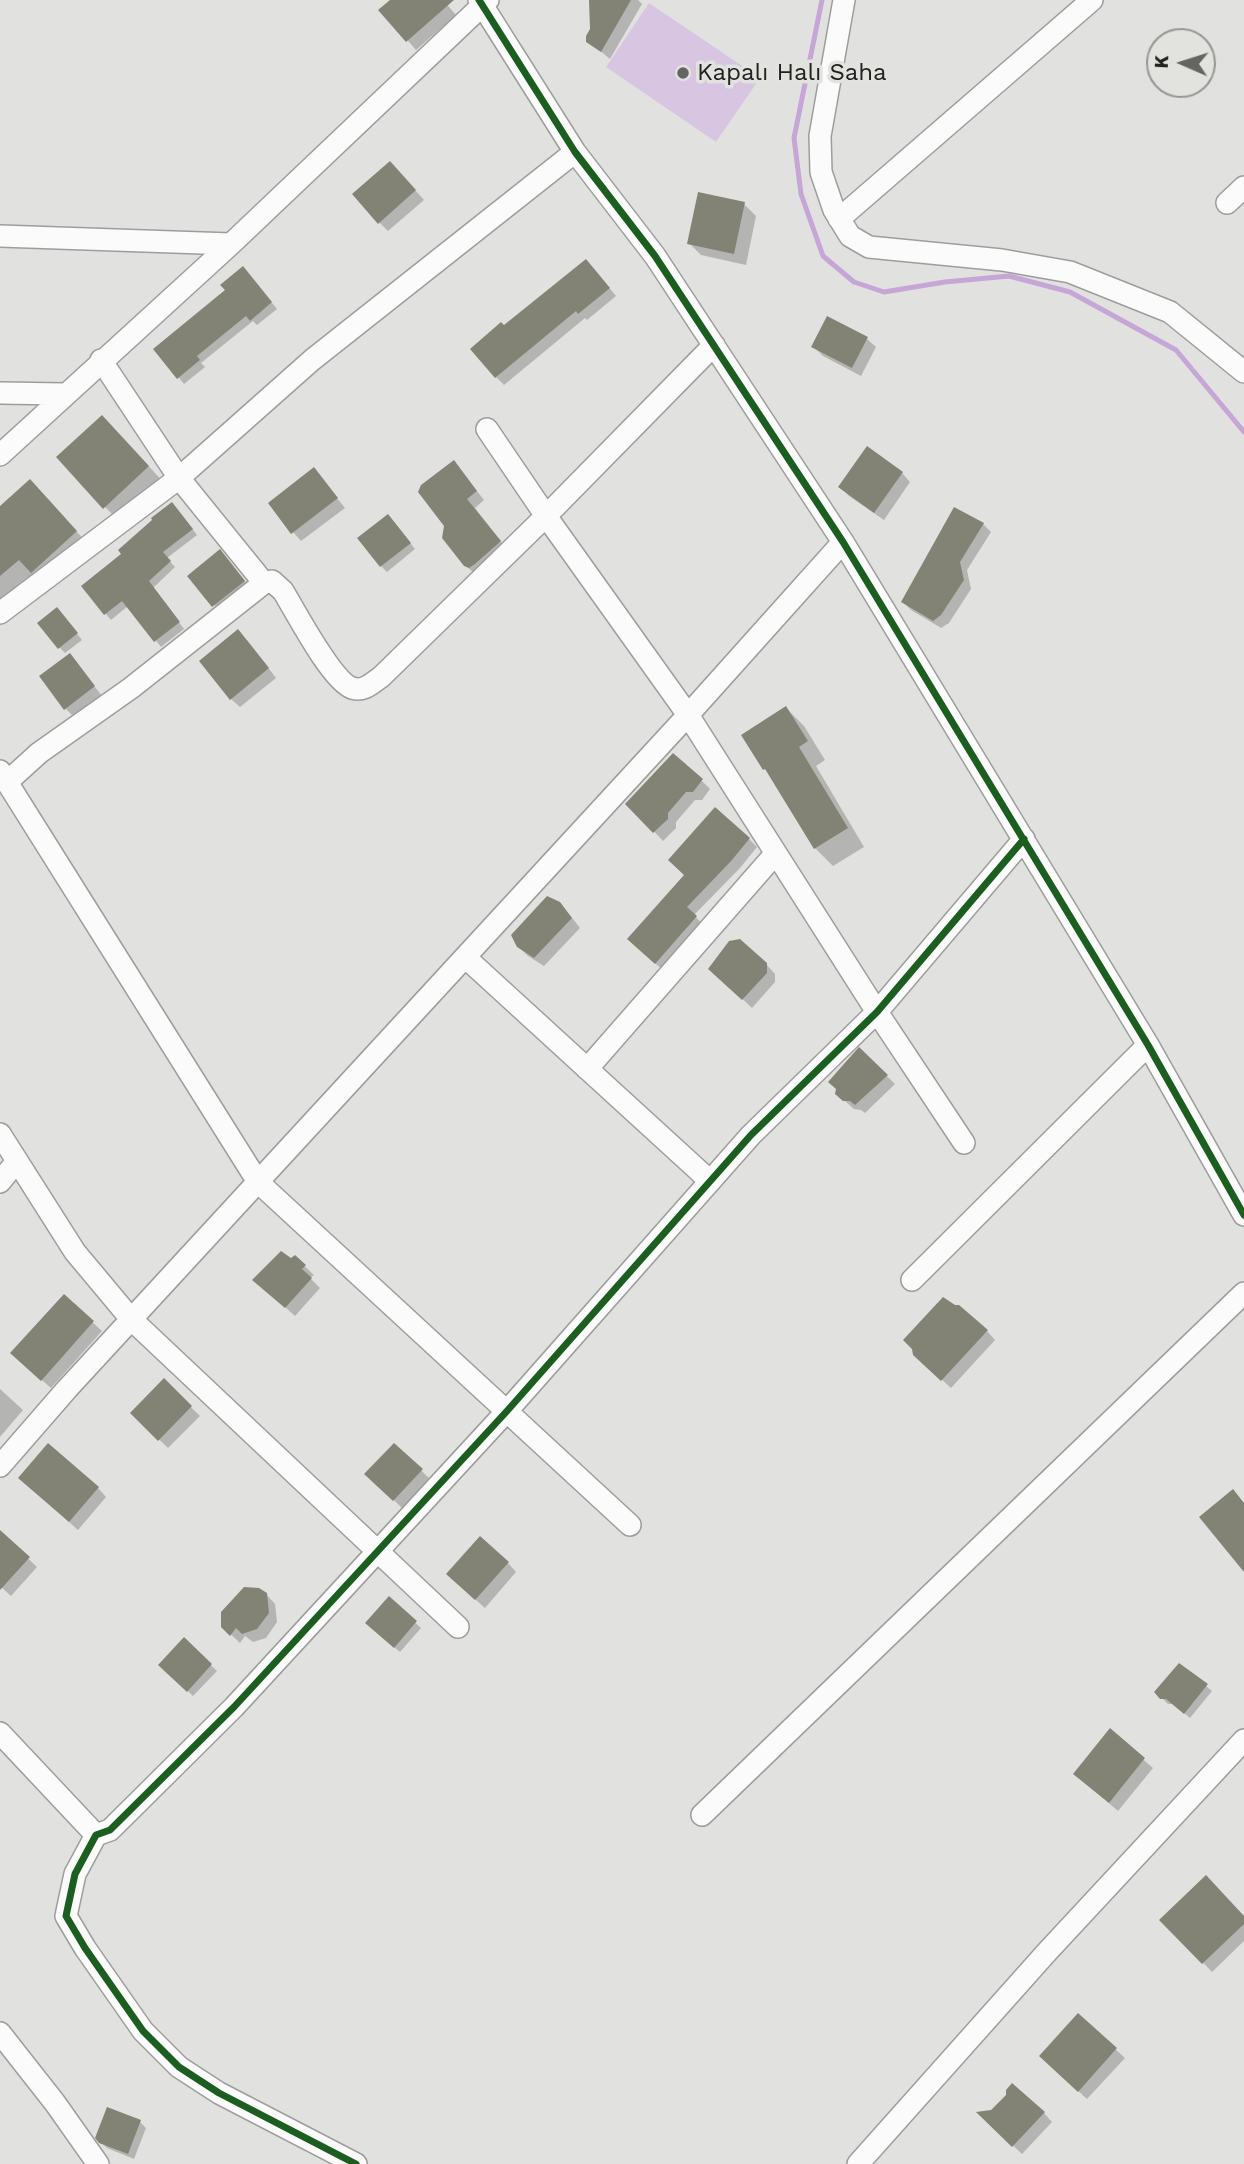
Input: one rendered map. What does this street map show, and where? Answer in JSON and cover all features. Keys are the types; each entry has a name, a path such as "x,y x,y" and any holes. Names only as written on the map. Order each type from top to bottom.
{"street":[{"path":"844,0 820,136 821,172 834,210 850,236 869,247 1002,260 1070,272 1170,312 1244,372"},
{"path":"839,219 1092,0"},
{"path":"0,455 231,244 483,2 575,152 654,256 843,542 1147,1045 1244,1215"},
{"path":"0,613 179,478 312,360 575,152"},
{"path":"1227,203 1244,187"},
{"path":"0,236 231,244"},
{"path":"630,1525 258,1182 4,776 131,688 264,583 272,581 283,591 336,676 352,688 364,689 382,677 546,516 714,345"},
{"path":"101,360 179,478 264,583"},
{"path":"0,393 65,394"},
{"path":"487,429 688,715 877,1012 964,1143"},
{"path":"0,1466 843,542"},
{"path":"356,2164 219,2093 179,2067 143,2031 66,1916 75,1874 96,1835 110,1830 224,1717 507,1411 751,1135 877,1012 1024,839"},
{"path":"587,1069 776,853"},
{"path":"465,957 710,1181"},
{"path":"912,1280 1147,1045"},
{"path":"0,1134 75,1252 131,1320 457,1627"},
{"path":"0,1182 17,1161"},
{"path":"702,1815 1244,1293"},
{"path":"0,1732 96,1835"},
{"path":"858,2164 1047,1952 1244,1740"},
{"path":"0,2033 55,2103 98,2164"}],"shaded area":[{"name":"Kapalı Halı Saha","path":"649,3 760,78 716,142 606,67"}],"building":[{"path":"390,0 454,0 406,42 378,10"},
{"path":"589,0 631,0 601,52 586,42 590,29"},
{"path":"390,161 416,190 378,224 352,194"},
{"path":"698,192 745,202 734,254 687,244"},
{"path":"586,259 610,288 578,314 576,311 495,378 470,349 501,322 504,325"},
{"path":"243,266 272,302 250,321 246,316 197,356 200,360 177,379 153,349 225,290 220,285"},
{"path":"827,316 868,337 852,368 811,347"},
{"path":"102,415 149,466 103,509 56,457"},
{"path":"867,446 903,472 874,513 838,487"},
{"path":"454,460 477,491 467,499 501,541 469,568 464,566 442,538 444,526 418,492 421,485"},
{"path":"314,467 338,498 291,534 268,503"},
{"path":"30,479 77,531 31,573 19,560 0,576 0,506"},
{"path":"172,502 193,529 163,552 171,561 149,581 180,622 154,642 122,601 104,615 81,586 121,554 118,550"},
{"path":"954,507 984,523 960,562 964,580 941,615 933,621 901,602"},
{"path":"388,514 411,543 380,567 357,538"},
{"path":"220,549 245,581 212,607 187,576"},
{"path":"57,607 78,633 58,649 37,623"},
{"path":"238,629 269,668 230,700 199,661"},
{"path":"70,653 95,686 64,710 39,676"},
{"path":"786,706 808,741 799,747 848,828 814,849 741,735"},
{"path":"673,753 703,779 693,792 686,792 668,813 668,819 653,833 625,804"},
{"path":"715,807 750,838 687,907 697,916 655,964 627,939 684,875 668,860"},
{"path":"547,896 560,902 572,918 534,958 517,947 511,935"},
{"path":"740,939 767,963 767,973 742,1000 708,969 729,941"},
{"path":"859,1047 888,1075 855,1105 850,1101 843,1101 828,1082"},
{"path":"281,1251 291,1258 295,1255 306,1265 302,1269 312,1278 285,1308 252,1280"},
{"path":"64,1294 94,1321 41,1381 10,1353"},
{"path":"943,1297 959,1305 988,1330 941,1381 913,1355 912,1349 903,1340"},
{"path":"164,1378 192,1406 158,1441 130,1413"},
{"path":"48,1443 99,1487 69,1522 18,1478"},
{"path":"394,1443 423,1469 393,1501 364,1474"},
{"path":"1233,1489 1244,1503 1244,1572 1199,1517"},
{"path":"0,1530 30,1557 0,1590"},
{"path":"480,1536 509,1562 475,1600 446,1574"},
{"path":"244,1587 259,1588 267,1593 269,1613 257,1629 242,1634 236,1628 230,1636 221,1627 221,1612"},
{"path":"389,1596 417,1621 394,1648 365,1623"},
{"path":"184,1637 212,1664 187,1692 158,1665"},
{"path":"1179,1663 1208,1684 1184,1714 1154,1692"},
{"path":"1110,1728 1145,1758 1109,1803 1073,1774"},
{"path":"1206,1875 1244,1916 1244,1924 1202,1964 1159,1920"},
{"path":"1078,2013 1117,2048 1078,2092 1039,2056"},
{"path":"1012,2083 1045,2112 1012,2147 976,2112 991,2110 1006,2095 1006,2090"},
{"path":"107,2107 141,2120 128,2154 99,2143 95,2138"}],"waterway":[{"path":"822,0 794,138 801,194 823,256 854,282 884,292 945,282 1009,276 1070,292 1176,350 1244,432"}],"cycle path":[{"path":"479,0 575,152 655,256 843,542 1148,1045 1244,1215"},
{"path":"356,2164 219,2093 179,2067 143,2031 66,1916 75,1874 96,1835 110,1830 234,1707 507,1411 751,1135 877,1012 1024,839"}],"place":[{"name":"Kapalı Halı Saha","path":"683,73"}]}
